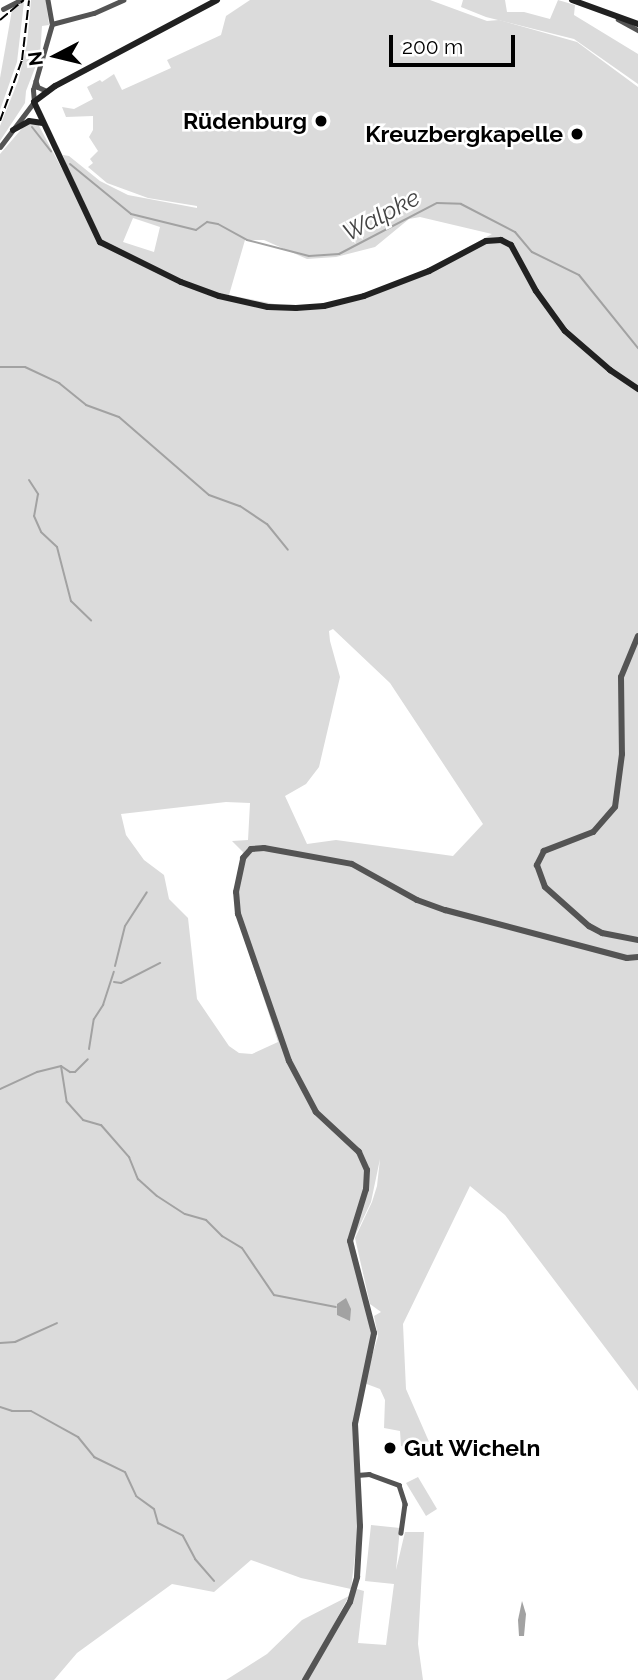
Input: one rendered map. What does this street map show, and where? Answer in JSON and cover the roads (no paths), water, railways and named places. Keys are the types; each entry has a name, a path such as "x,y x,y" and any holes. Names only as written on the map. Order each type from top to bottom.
{"main road":[{"path":"216,0 47,91 34,102 99,240 181,282 219,296 268,307 324,306 411,279 485,241 501,240 511,245 536,291 565,331 610,370 638,389"},
{"path":"572,0 638,24"},
{"path":"13,131 29,121 43,123"}],"street":[{"path":"3,9 21,0"},
{"path":"0,148 34,102 36,80 52,23 48,0"},
{"path":"52,23 94,13 123,0"},
{"path":"615,17 638,30"},
{"path":"36,80 38,87 47,91"},
{"path":"638,636 621,677 622,754 615,807 593,832 544,851 537,865 545,887 589,926 607,934 638,940"},
{"path":"305,1680 350,1602 357,1577 355,1424 374,1332 350,1241 366,1189 368,1170 359,1152 316,1112 281,1041 237,907 237,881 245,855 256,848 264,848 352,864 417,900 444,910 626,958 638,957"},
{"path":"357,1475 369,1474 399,1485 405,1510 401,1533"}],"waterway":[{"name":"Walpke","path":"32,127 51,151"},
{"name":"Walpke","path":"70,164 131,214 196,230 207,222 218,224 247,240 309,256 339,254 437,203 461,204 515,232 532,252 579,275 638,348"},
{"path":"0,367 25,367 59,383 86,405 119,417 209,495 240,506 267,524 288,550"},
{"path":"29,480 38,494 34,516 41,532 57,547 71,601 91,620"},
{"path":"115,966 125,926 147,892"},
{"path":"114,982 121,983 160,963"},
{"path":"89,1049 94,1019 103,1005 114,972"},
{"path":"61,1066 75,1072 88,1059"},
{"path":"0,1089 37,1072 61,1066 67,1102 83,1120 101,1125 129,1157 138,1179 157,1196 185,1214 206,1220 222,1236 242,1248 274,1295 336,1307"},
{"path":"0,1343 15,1342 57,1323"},
{"path":"0,1407 12,1411 31,1411 78,1437 94,1457 125,1472 136,1496 154,1509 158,1523 183,1536 195,1559 214,1581"}],"railway":[{"path":"0,20 24,0"},
{"path":"0,121 22,60 29,0"}],"place":[{"name":"Rüdenburg","path":"321,121"},
{"name":"Kreuzbergkapelle","path":"577,134"},
{"name":"Gut Wicheln","path":"390,1448"}]}
